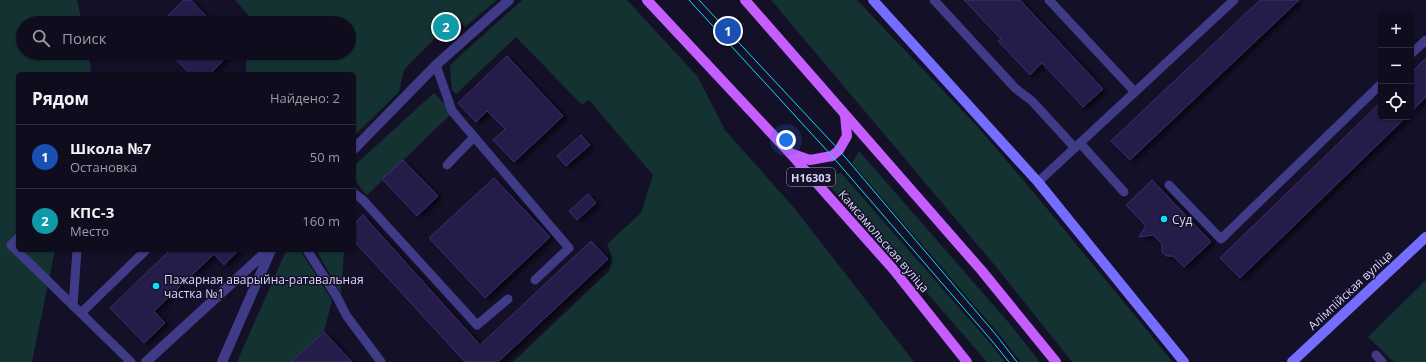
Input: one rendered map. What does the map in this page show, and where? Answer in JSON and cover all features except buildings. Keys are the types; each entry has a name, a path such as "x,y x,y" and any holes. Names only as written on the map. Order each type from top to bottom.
{"main road":[{"name":"Камсамольская вуліца","path":"646,0 789,152 893,269 967,362"},
{"path":"745,0 982,271 1056,362"},
{"path":"789,152 810,160 832,156 839,150 847,136 845,115"}],"street":[{"path":"356,147 436,65 509,0"},
{"path":"873,0 1038,182 1184,362"},
{"name":"Алімпійская вуліца","path":"1292,362 1426,237"},
{"path":"146,362 267,252"},
{"path":"222,362 268,252"}],"lane":[{"path":"934,0 1015,88 1032,101 1124,192"},
{"path":"1048,0 1135,92"},
{"path":"1038,182 1234,0"},
{"path":"1414,51 1426,40"},
{"path":"436,65 452,111 569,248 535,280"},
{"path":"1170,185 1221,239 1378,87"},
{"path":"447,165 474,137"},
{"path":"356,194 477,325 508,299"},
{"path":"16,240 11,245 16,250"},
{"path":"18,252 131,362"},
{"path":"73,306 78,252"},
{"path":"80,313 144,252"},
{"path":"308,252 337,297 346,316 381,362"}],"green space":[{"path":"0,0 77,0 80,16 16,16 16,60 89,60 91,69 90,72 16,72 16,252 55,252 32,362 0,362"},
{"path":"235,0 497,0 465,27 449,12 432,31 437,36 404,70 399,92 356,134 356,72 246,72 246,60 356,60 356,16 249,16"},
{"path":"522,0 627,0 698,77 725,130 795,209 914,362 513,362 609,271 612,257 607,244 641,213 653,175 589,100 582,105 516,37 456,94 452,90 450,65"},
{"path":"771,0 857,0 977,126 1173,362 1072,362 997,268"},
{"path":"434,93 448,107 449,116 367,195 356,180 357,163"},
{"path":"859,151 1010,324 1040,362 1021,362 999,334 852,163"},
{"path":"841,173 1005,362 987,362 901,263 821,177"},
{"path":"301,252 332,300 324,332 291,362 237,362 285,253"},
{"path":"317,252 344,252 341,294"},
{"path":"1426,280 1426,362 1394,362 1368,337"}],"tram line":[{"path":"689,0 832,156 1009,362"},
{"path":"699,0 839,150 997,336 1017,362"}],"place":[{"name":"КПС-3","path":"446,27"},
{"name":"Школа №7","path":"728,31"},
{"name":"Суд","path":"1164,219"},
{"name":"Пажарная аварыйна-ратавальная частка №1","path":"156,286"}]}
